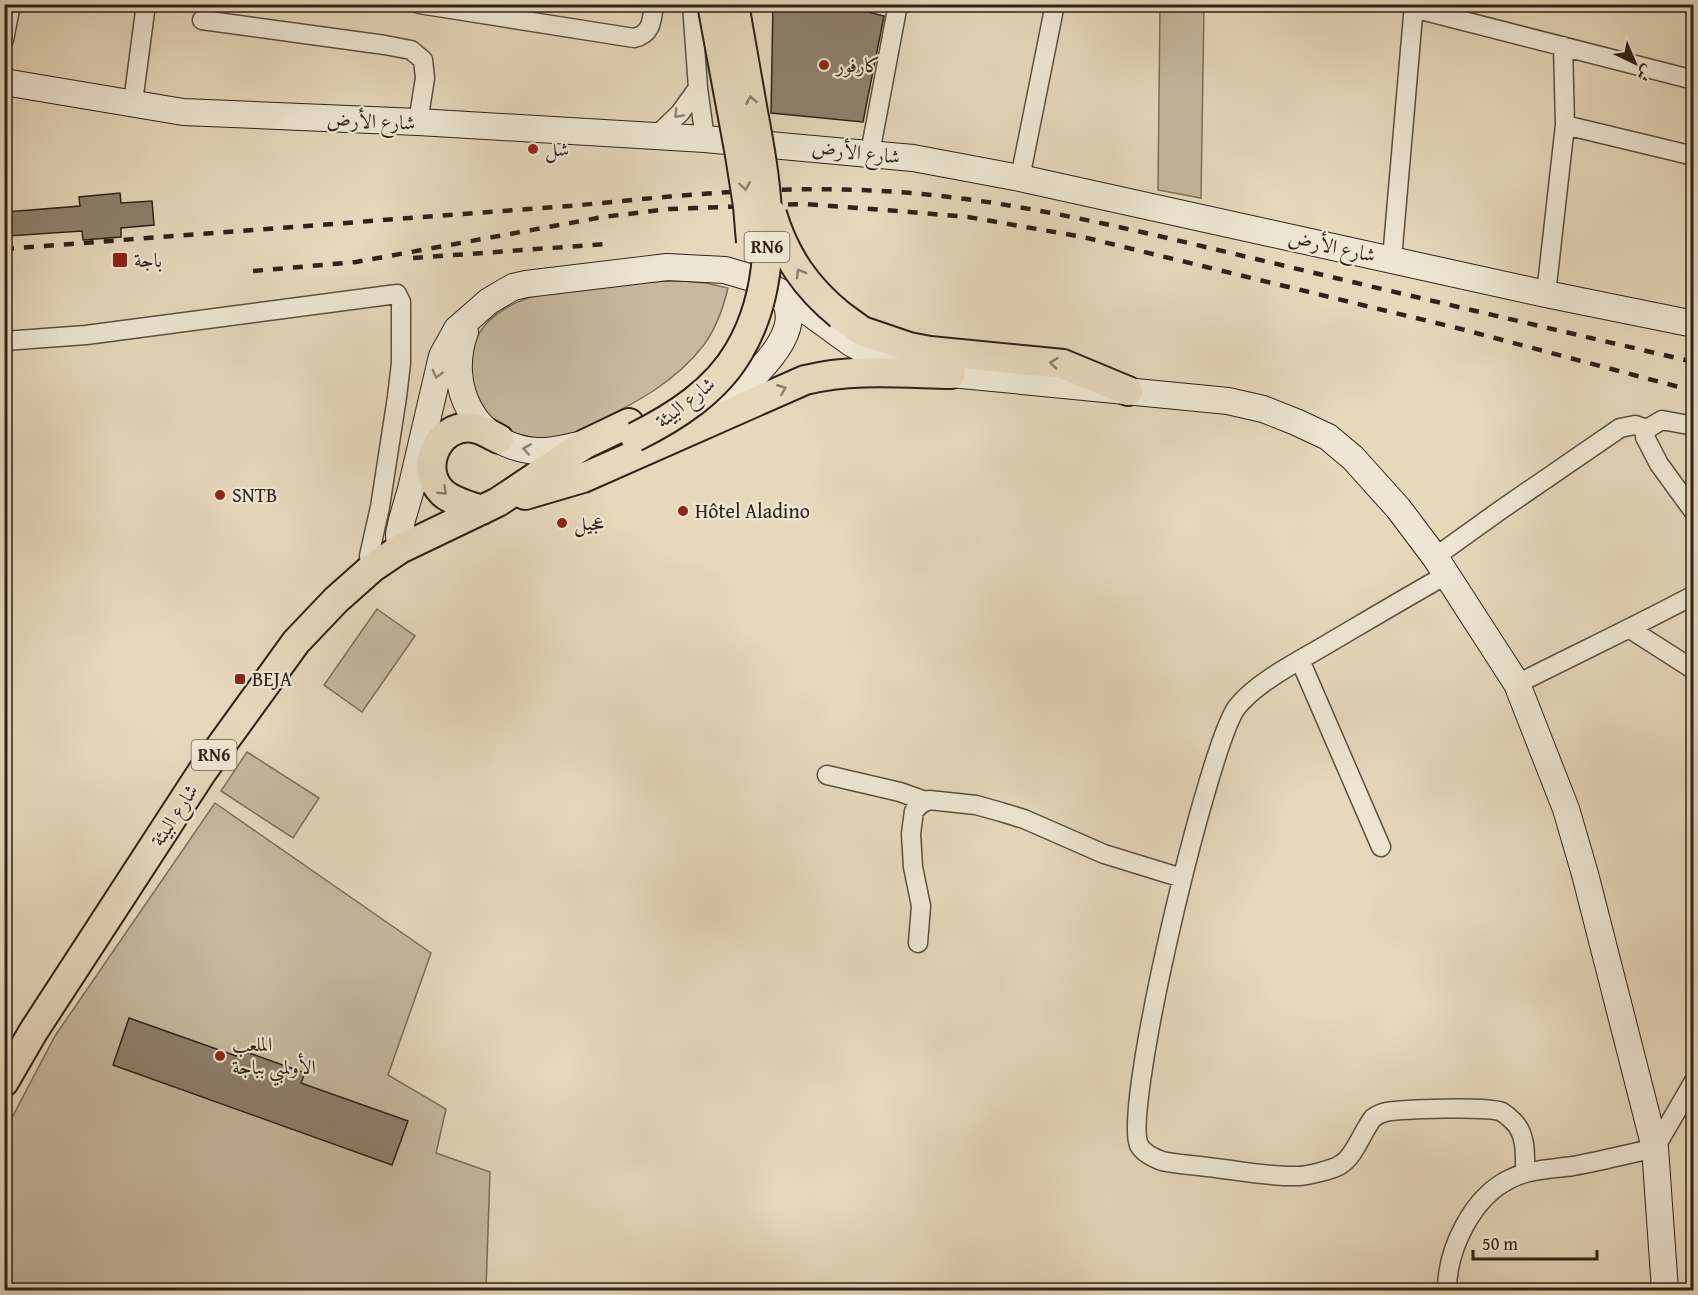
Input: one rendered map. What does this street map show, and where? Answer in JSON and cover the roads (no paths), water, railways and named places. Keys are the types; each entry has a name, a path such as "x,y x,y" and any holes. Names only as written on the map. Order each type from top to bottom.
{"main road":[{"name":"شارع البيئة","path":"498,503 585,444 640,435 672,397 703,369 722,345 732,327 746,294 751,239 748,206 712,4"},
{"name":"شارع البيئة","path":"4,1082 33,1032 202,772 259,690 296,642 336,600 372,568 400,549 640,435 682,410 724,372 738,353 752,327 762,299 769,234 766,193 734,4"},
{"name":"شارع الأرض","path":"4,82 183,112 418,122 705,139 913,158 1020,178 1546,294 1694,324"},
{"path":"766,193 783,241 805,282 817,296 862,331 909,347 930,351 1063,364 1128,391"},
{"path":"400,549 399,534 402,520 426,451 442,356 457,329 479,309 501,293 526,284 667,267 725,270 755,279 776,290 851,343 877,357 912,367 951,374"},
{"path":"640,435 704,416 735,393 754,375 778,347 789,321 788,310 776,290"},
{"path":"479,309 465,333 459,352 458,373 460,386 470,411 478,422 499,439"},
{"path":"640,435 805,380 830,374 858,372 951,374 1228,401 1263,409 1328,437 1353,458 1398,508 1441,566 1517,684 1566,809 1585,874 1655,1148 1665,1290"},
{"path":"426,451 452,431 463,428 475,428 524,449 537,451 585,444"},
{"path":"426,451 435,483 442,492 451,498 498,503"}],"street":[{"path":"4,40 11,4"},
{"path":"133,102 146,4"},
{"path":"419,4 634,38 642,36 652,24 654,4"},
{"path":"692,4 698,88 705,139"},
{"path":"870,153 898,4"},
{"path":"1020,178 1055,4"},
{"path":"1392,260 1414,6 1694,80"},
{"path":"202,20 411,50 423,60 425,69 418,122"},
{"path":"1546,294 1565,125 1563,46"},
{"path":"655,137 680,113 698,88"},
{"path":"1565,125 1694,156"},
{"path":"4,341 109,332 264,313 394,293 399,296 401,302 401,363 393,432 369,556 372,568"},
{"path":"1694,426 1662,420 1647,429 1645,437 1659,464 1694,512"},
{"path":"1525,1173 1525,1149 1522,1134 1514,1122 1502,1112 1478,1109 1379,1114 1373,1118 1350,1154 1340,1165 1299,1176 1264,1174 1163,1161 1144,1152 1137,1136 1138,1095 1144,1054 1182,878 1233,713 1247,697 1441,566 1502,509 1620,428 1635,425 1647,429"},
{"path":"393,432 426,451"},
{"path":"1517,684 1694,595"},
{"path":"1630,629 1694,670"},
{"path":"1300,660 1381,848"},
{"path":"827,775 900,792 925,801 956,802 1001,812 1024,819 1104,854 1182,878"},
{"path":"918,943 921,906 913,867 911,834 914,812 925,801"},
{"path":"1447,1290 1449,1263 1465,1227 1475,1211 1497,1186 1525,1173 1655,1148 1694,1081"}],"railway":[{"path":"4,249 732,192 807,189 882,191 977,200 1070,217 1694,362"},
{"path":"253,271 356,262 603,217 669,209 804,204 886,210 968,217 1083,237 1461,329 1694,391"},
{"path":"413,258 606,244"}],"place":[{"name":"كارفور","path":"824,65"},
{"name":"شل","path":"533,149"},
{"name":"باجة","path":"120,260"},
{"name":"SNTB","path":"220,495"},
{"name":"Hôtel Aladino","path":"683,511"},
{"name":"عجيل","path":"562,523"},
{"name":"BEJA","path":"240,679"},
{"name":"الملعب الأولمبي بباجة","path":"220,1056"}]}
